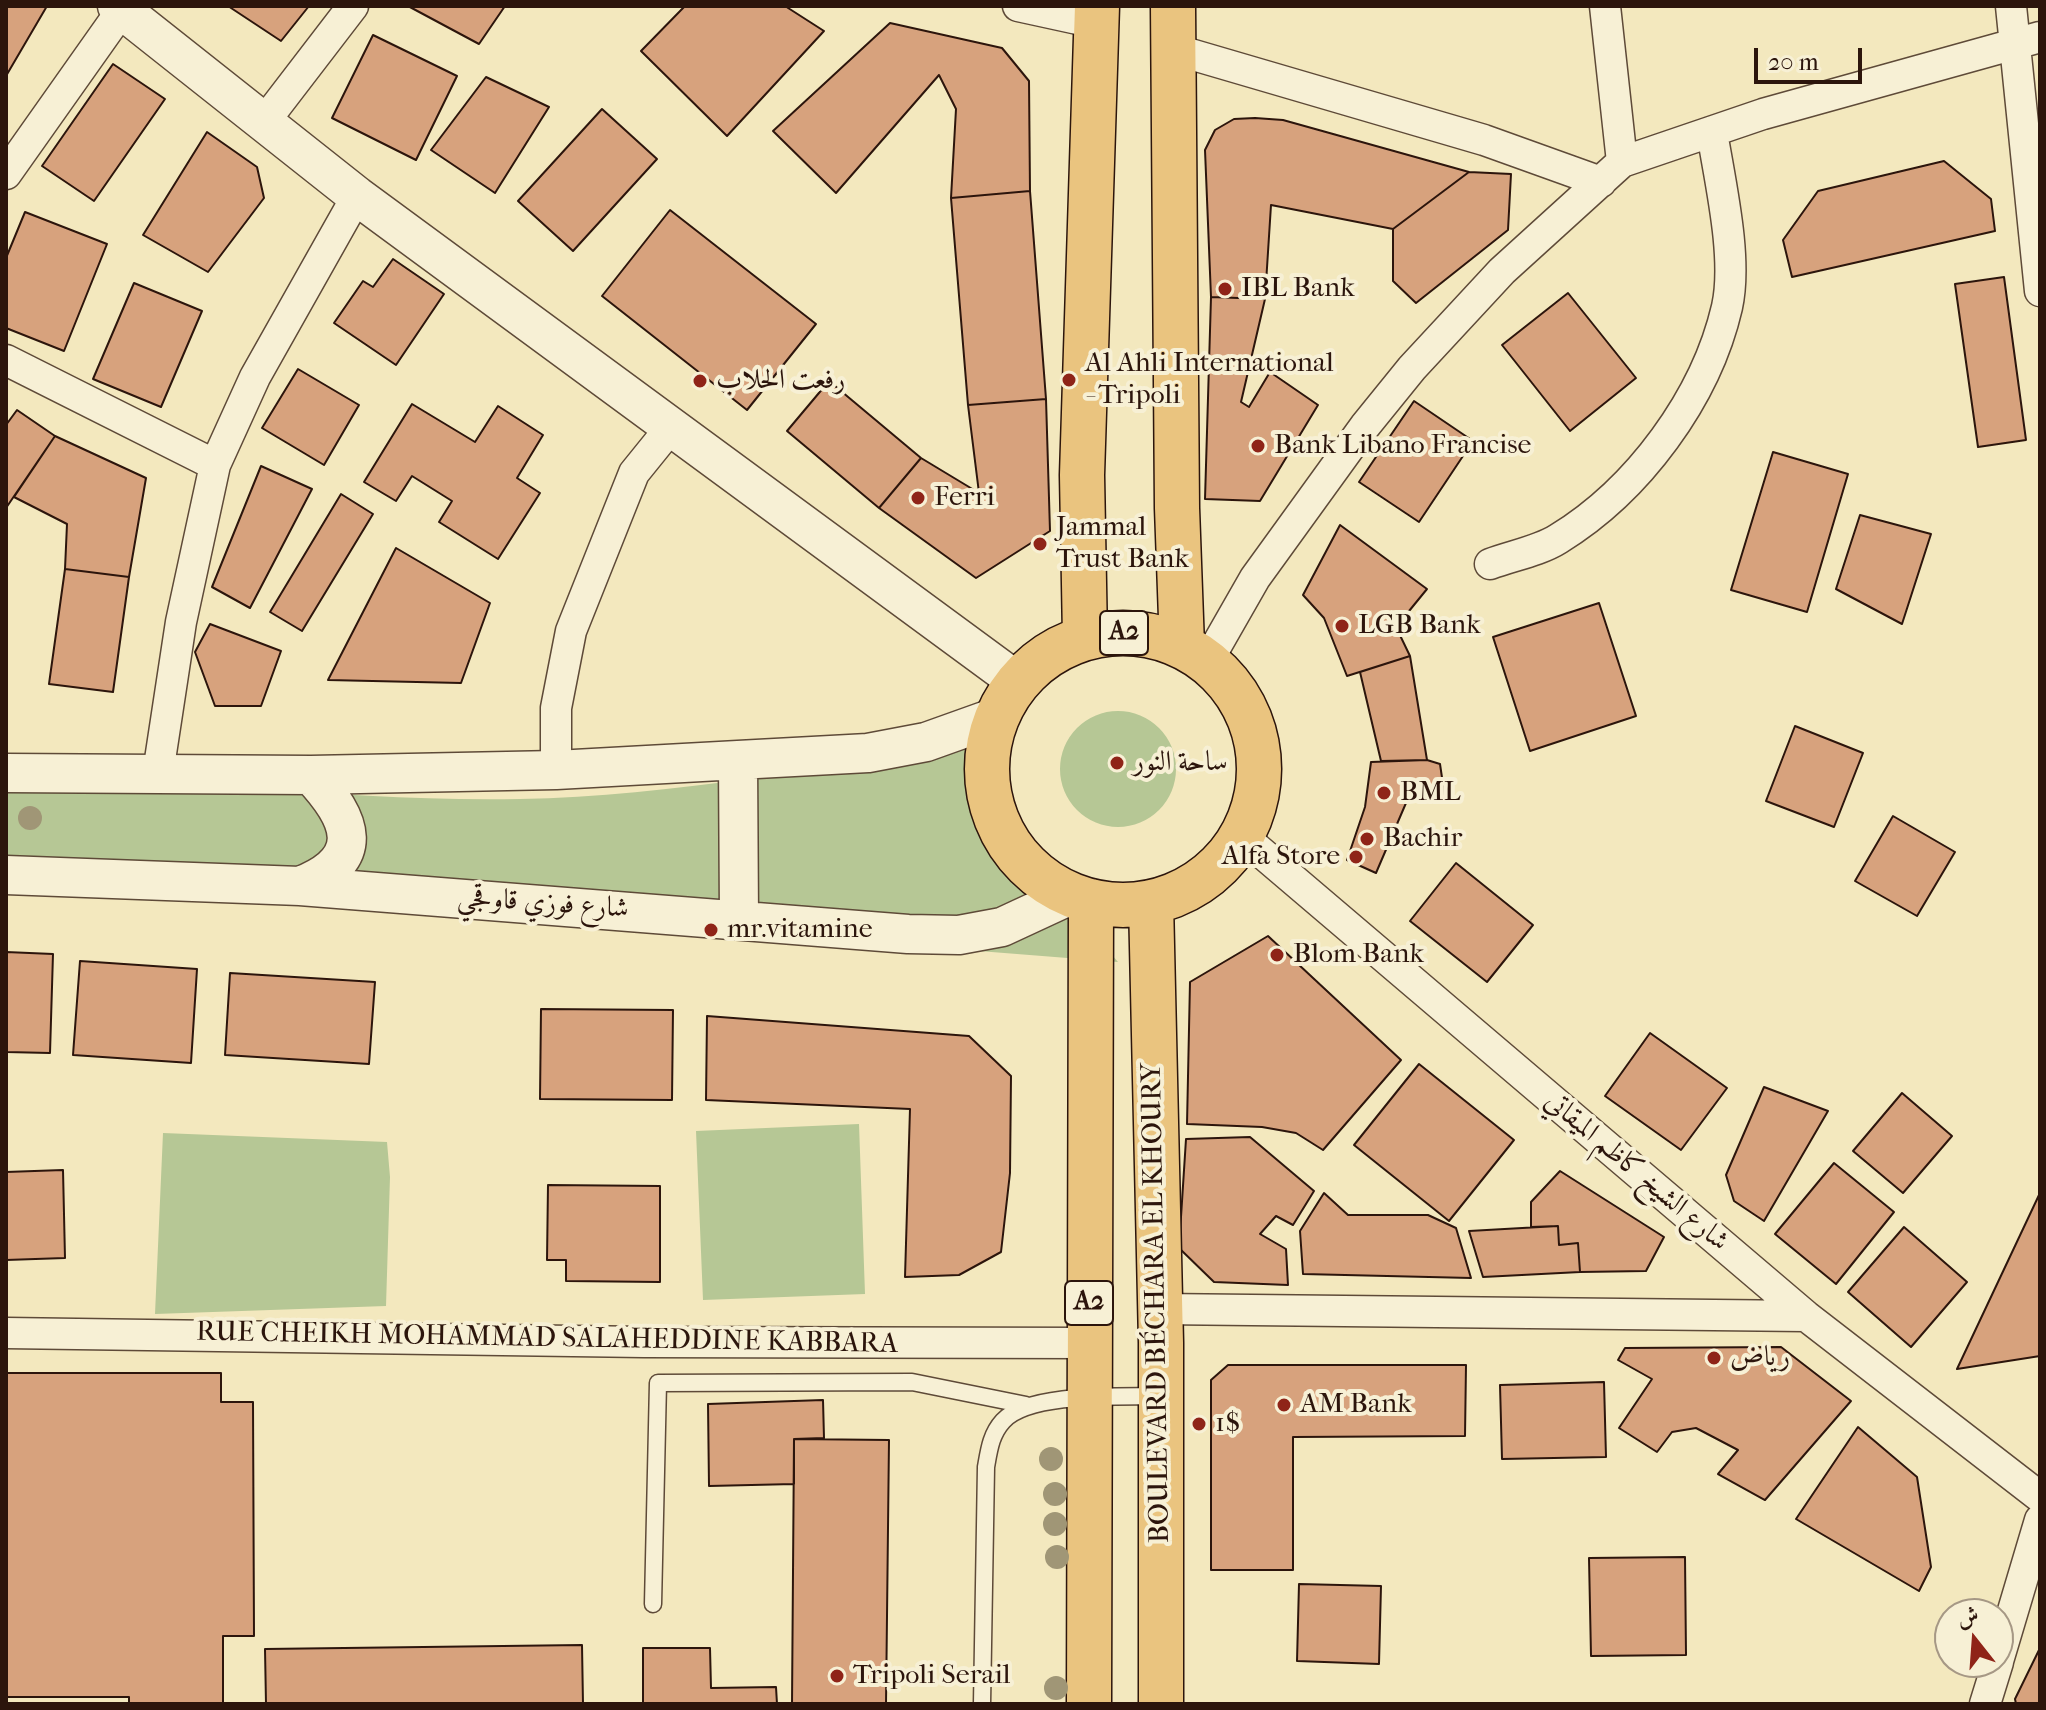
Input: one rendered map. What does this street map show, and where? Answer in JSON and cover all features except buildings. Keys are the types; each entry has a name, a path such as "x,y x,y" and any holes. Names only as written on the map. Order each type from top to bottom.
{"highway":[{"name":"A2","path":"1085,638 1082,475 1096,14"},
{"name":"A2","path":"1173,27 1177,508 1195,654"},
{"name":"A2","path":"1007,700 1048,655 1085,638 1125,633 1154,636 1195,654"},
{"path":"1007,700 986,759 990,801 1007,841 1034,873 1081,898 1121,905 1151,902 1187,889 1218,866 1242,836 1256,800 1259,761 1254,736 1234,690 1195,654"},
{"name":"A2","path":"1081,898 1089,1343 1089,1704"},
{"name":"BOULEVARD BÉCHARA EL KHOURY","path":"1151,902 1161,1396 1161,1704"}],"street":[{"path":"264,122 353,6"},
{"path":"1018,6 1096,14"},
{"path":"1605,6 1611,172"},
{"path":"2011,6 2028,40 2040,291"},
{"path":"6,174 119,8 357,196 672,426 1007,700 926,742 868,753 556,770 311,775 6,773"},
{"path":"1173,27 1484,140 1611,172"},
{"path":"1195,654 1412,368 1502,271 1611,172 1763,114 2028,40"},
{"path":"1490,564 1557,540 1604,504 1658,447 1701,381 1728,306 1729,241 1712,132"},
{"path":"158,773 181,622 215,465 255,377 357,196"},
{"path":"6,360 215,465"},
{"path":"556,770 556,708 571,631 634,473 672,426"},
{"path":"738,760 739,919"},
{"path":"300,886 324,876 337,866 348,842 346,825 339,808 311,775"},
{"name":"شارع الشيخ كاظم الميقاتي","path":"1242,836 1806,1316 2040,1497"},
{"name":"شارع فوزي قاوقجي","path":"6,875 300,886 959,935 1002,927 1081,898"},
{"path":"1159,1309 1806,1316"},
{"name":"RUE CHEIKH MOHAMMAD SALAHEDDINE KABBARA","path":"6,1333 644,1342 1089,1343"},
{"path":"2014,1607 2040,1520"},
{"path":"1985,1704 1993,1678"}],"lane":[{"path":"653,1604 658,1383 912,1382 1026,1405 1161,1396"},
{"path":"982,1704 986,1467 991,1437 1004,1419 1026,1405"}],"green space":[{"path":"1118,711 1140,715 1159,728 1172,747 1176,769 1172,791 1159,810 1140,823 1118,827 1096,823 1077,810 1064,791 1060,769 1064,747 1077,728 1096,715"},
{"path":"977,743 1003,813 1050,883 1118,962 6,874 6,763 327,793 520,799 692,786"},
{"path":"859,1124 865,1294 703,1300 696,1131"},
{"path":"163,1133 387,1142 390,1177 386,1306 155,1314"}],"place":[{"name":"IBL Bank","path":"1225,289"},
{"name":"Al Ahli International - Tripoli","path":"1069,380"},
{"name":"رفعت الحلاب","path":"700,381"},
{"name":"Bank Libano Francise","path":"1258,446"},
{"name":"Ferri","path":"918,498"},
{"name":"Jammal Trust Bank","path":"1040,544"},
{"name":"LGB Bank","path":"1342,626"},
{"name":"ساحة النور","path":"1117,763"},
{"name":"BML","path":"1384,793"},
{"name":"Bachir","path":"1367,839"},
{"name":"Alfa Store","path":"1356,857"},
{"name":"mr.vitamine","path":"711,930"},
{"name":"Blom Bank","path":"1277,955"},
{"name":"رياض","path":"1714,1358"},
{"name":"AM Bank","path":"1284,1405"},
{"name":"1$","path":"1199,1424"},
{"name":"Tripoli Serail","path":"837,1676"}]}
